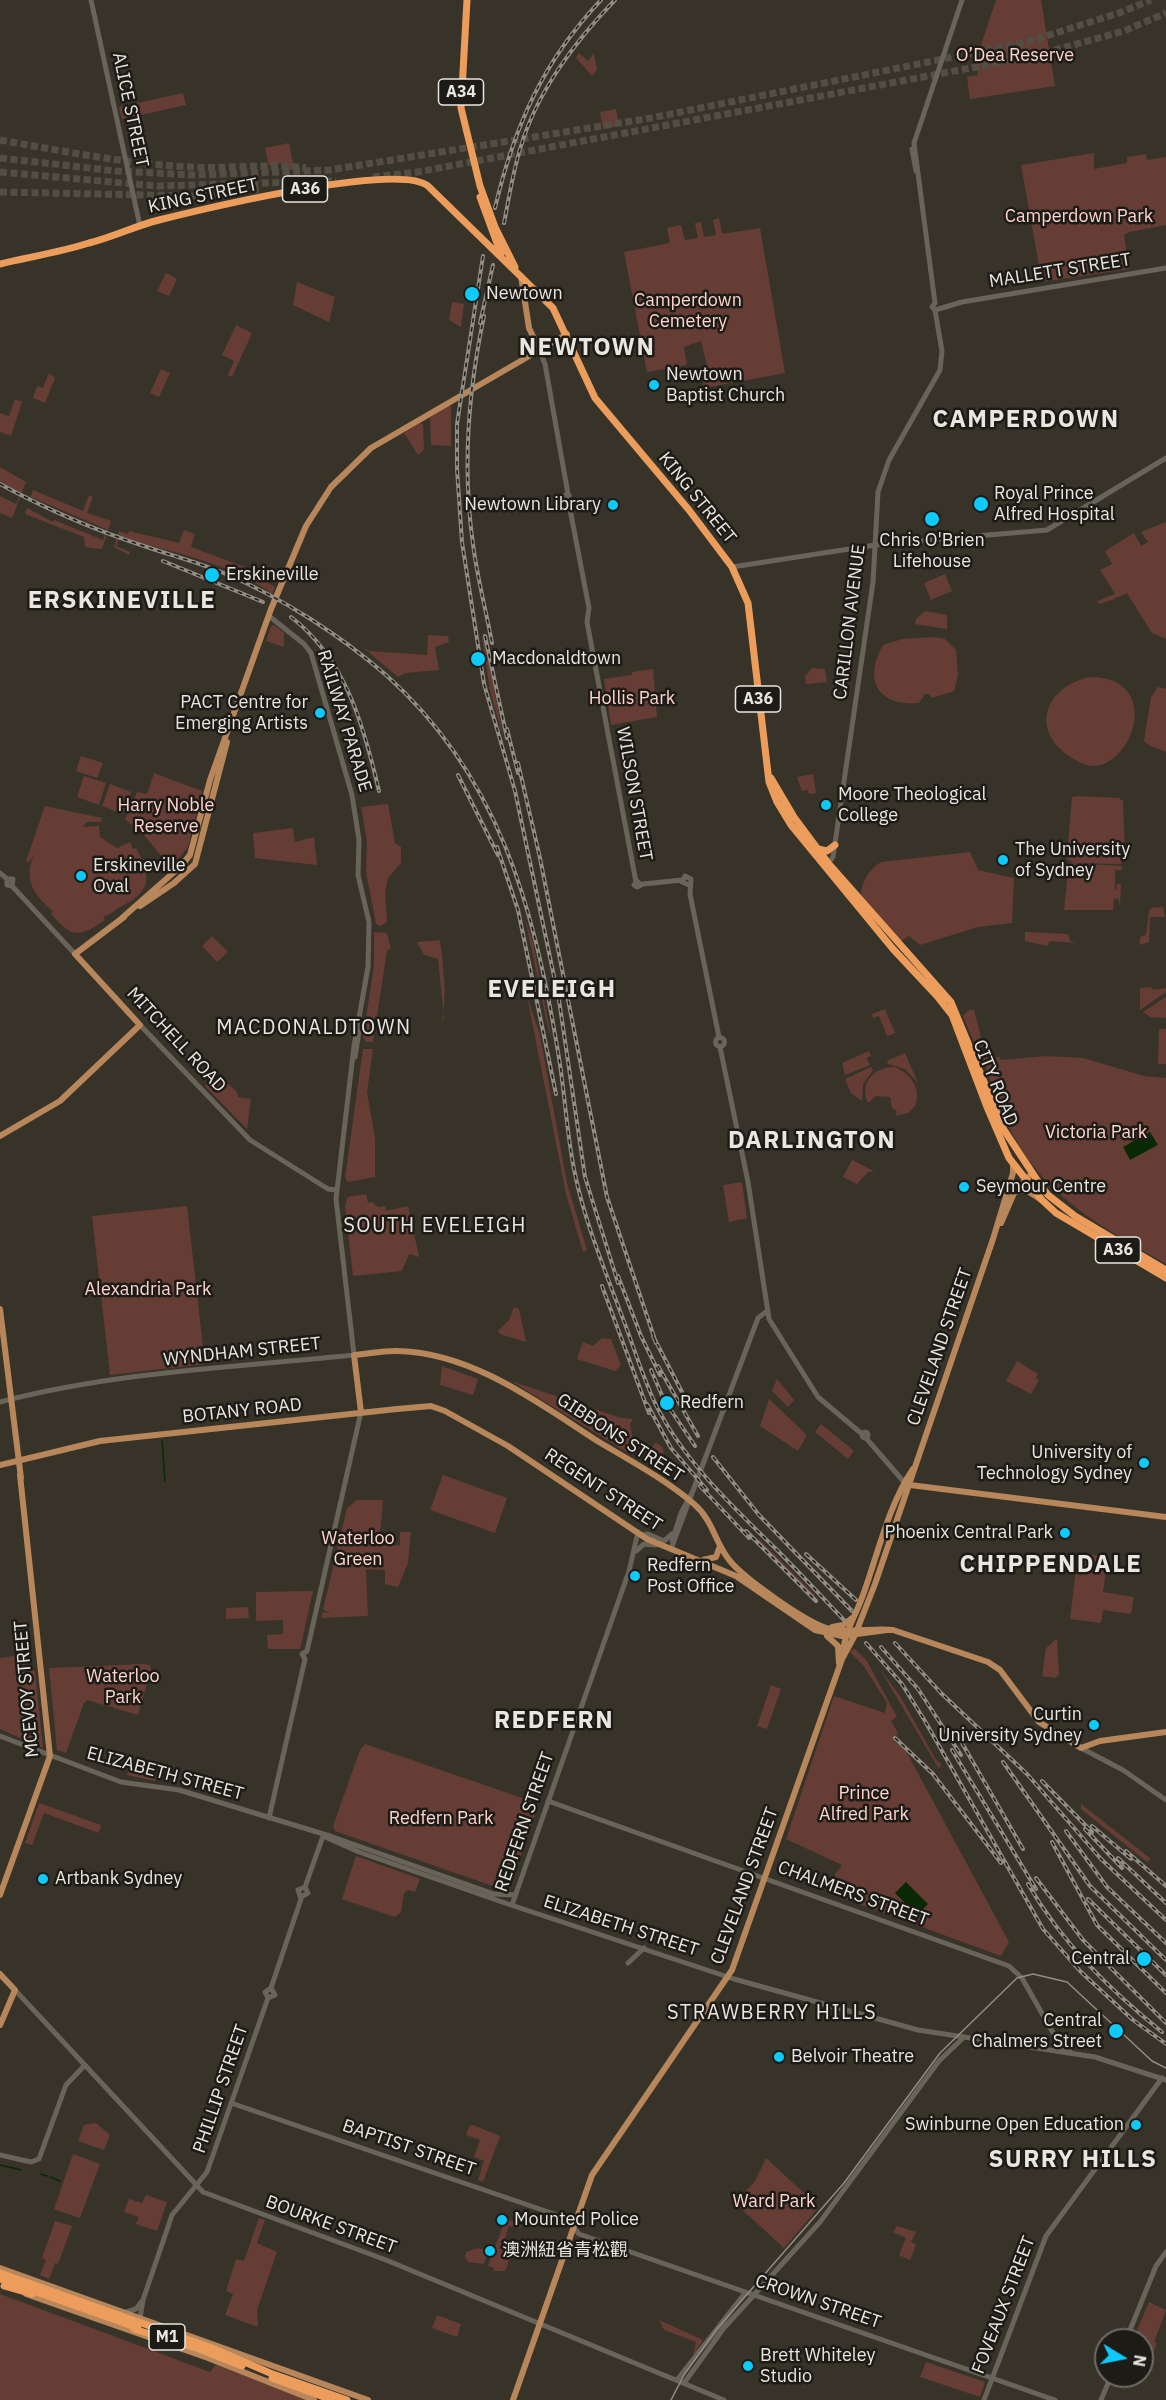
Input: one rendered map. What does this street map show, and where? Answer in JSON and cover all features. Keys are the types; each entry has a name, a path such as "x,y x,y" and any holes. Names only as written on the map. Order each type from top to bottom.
{"highway":[{"name":"A34","path":"468,0 460,103 480,186 502,240"},
{"name":"KING STREET","path":"0,264 89,244 140,226 329,184 361,179 399,178 423,182 470,225 553,308 567,334 586,381 601,407 689,510 732,567 748,603 771,788 780,808 827,865"},
{"name":"A34","path":"480,186 480,197 503,259"},
{"name":"KING STREET","path":"470,225 502,240 520,275"},
{"name":"KING STREET","path":"770,776 786,805 819,849 827,865"},
{"path":"819,849 828,851 835,845"},
{"name":"CITY ROAD","path":"827,865 952,1016 987,1107 1013,1163 1042,1200 1063,1218 1166,1278"},
{"name":"CITY ROAD","path":"827,865 951,1002 1004,1130 1048,1195 1075,1216 1166,1270"},
{"name":"M1","path":"0,2273 212,2348 270,2373 347,2400"},
{"name":"M1","path":"1,2283 212,2353 332,2400"}],"main road":[{"name":"WILSON STREET","path":"520,275 529,328 539,349"},
{"path":"529,328 532,345 530,354"},
{"path":"122,918 190,855 210,780 276,597 284,587 310,527 337,480 370,448 567,334"},
{"path":"75,954 122,918 181,878 198,859 234,715"},
{"name":"MITCHELL ROAD","path":"75,954 140,1025"},
{"path":"0,1136 60,1101 140,1025"},
{"name":"CLEVELAND STREET","path":"513,2400 595,2170 728,1977 838,1668 866,1609 907,1484 993,1239 1005,1201 1013,1163"},
{"name":"CLEVELAND STREET","path":"1005,1201 1012,1187 1032,1173"},
{"name":"CLEVELAND STREET","path":"993,1239 1014,1193 1024,1178"},
{"path":"1014,1193 1026,1190 1042,1200"},
{"name":"MCEVOY STREET","path":"0,1309 50,1756 0,1895"},
{"name":"WYNDHAM STREET","path":"354,1355 403,1351 443,1359 485,1374"},
{"path":"354,1355 361,1412"},
{"name":"GIBBONS STREET","path":"485,1374 559,1416 689,1500 711,1523 720,1546"},
{"name":"BOTANY ROAD","path":"0,1464 100,1441 361,1412 432,1406 468,1423"},
{"name":"REGENT STREET","path":"468,1423 661,1546 739,1578 820,1629 847,1633 888,1630"},
{"path":"907,1484 1166,1517"},
{"name":"CLEVELAND STREET","path":"842,1659 847,1633 897,1499 907,1484"},
{"path":"699,1560 716,1557 720,1546"},
{"name":"REGENT STREET","path":"720,1546 741,1572 820,1629"},
{"path":"866,1609 867,1620 877,1628"},
{"path":"820,1629 844,1624 855,1615"},
{"name":"REGENT STREET","path":"856,1632 877,1628 913,1636 995,1666 1039,1722 1081,1748"},
{"path":"820,1629 836,1643 838,1668"},
{"path":"1081,1748 1101,1741 1166,1732"},
{"name":"BOURKE STREET","path":"0,1974 15,1990"},
{"path":"0,2025 15,1990"},
{"path":"0,2268 368,2400"},
{"path":"1,2283 216,2361 314,2400"}],"street":[{"name":"ALICE STREET","path":"91,0 140,226"},
{"path":"936,306 917,173 915,143 962,0"},
{"name":"MALLETT STREET","path":"936,306 1166,268"},
{"name":"CARILLON AVENUE","path":"827,865 835,845 873,582 880,483 894,450 938,373 941,356 936,306"},
{"name":"WILSON STREET","path":"539,349 545,364 589,608 587,622 638,883 682,880 684,885 689,885 719,1037 724,1042 720,1047 748,1180 767,1311"},
{"path":"732,567 875,545 1047,530 1166,458"},
{"name":"RAILWAY PARADE","path":"270,613 309,650 356,816 359,840 358,875 369,929 368,967 337,1190 354,1355"},
{"name":"MITCHELL ROAD","path":"0,873 7,879 7,885 12,886 75,954"},
{"name":"MITCHELL ROAD","path":"140,1025 250,1140 328,1189 337,1190"},
{"path":"671,1549 675,1530 696,1485 758,1318 767,1311 773,1326 818,1397 864,1436 907,1484"},
{"name":"WYNDHAM STREET","path":"0,1402 104,1382 354,1355"},
{"path":"269,1818 305,1659 310,1655 307,1651 361,1412"},
{"path":"671,1549 689,1500"},
{"path":"640,1533 664,1541 675,1530"},
{"name":"REDFERN STREET","path":"512,1905 640,1533"},
{"path":"634,1555 644,1544 661,1546"},
{"name":"ELIZABETH STREET","path":"0,1736 121,1782 179,1790 494,1894 515,1895"},
{"path":"1081,1748 1123,1770 1166,1800"},
{"name":"CHALMERS STREET","path":"548,1801 1012,1968 1024,1981 1055,2036"},
{"path":"316,1855 323,1836"},
{"name":"ELIZABETH STREET","path":"323,1836 344,1846 512,1905 728,1977 918,2030 1074,2053 1113,2061 1165,2079"},
{"path":"316,1855 328,1845 344,1846"},
{"name":"PHILLIP STREET","path":"140,2318 143,2300 172,2215 207,2172 268,1998 265,1992 271,1988 301,1897 298,1890 304,1887 316,1855"},
{"path":"628,1963 644,1948"},
{"name":"BOURKE STREET","path":"15,1990 203,2192 377,2257 724,2400"},
{"path":"1038,2047 1052,2047 1055,2036"},
{"path":"1055,2036 1061,2048 1074,2053"},
{"path":"684,2383 713,2340 820,2222 944,2055 964,2037"},
{"path":"0,2155 34,2162 40,2157 67,2082 85,2065"},
{"name":"FOVEAUX STREET","path":"984,2400 1046,2236 1165,2079"},
{"name":"BAPTIST STREET","path":"231,2103 557,2215 567,2219 574,2228"},
{"name":"CROWN STREET","path":"574,2228 579,2234 1055,2400"},
{"path":"1131,2328 1156,2266 1166,2252"},
{"path":"677,2380 745,2292"},
{"path":"125,2313 135,2309 143,2300"}],"green space":[{"name":"O’Dea Reserve","path":"996,0 1041,0 1055,86 970,99 967,77 978,75 977,70 972,71"},
{"path":"579,53 588,61 594,53 597,70 592,76 576,58"},
{"path":"183,93 186,105 122,119 119,107"},
{"path":"616,109 619,126 603,129 600,112"},
{"path":"289,143 294,169 283,171 281,163 269,166 265,148"},
{"name":"Camperdown Park","path":"1094,153 1094,169 1127,163 1127,157 1146,154 1147,160 1166,157 1166,225 1124,235 1129,269 1042,282 1021,165"},
{"name":"Camperdown Cemetery","path":"719,218 722,234 760,228 785,373 704,388 702,378 707,365 701,341 684,347 687,365 647,372 624,252 670,243 667,228 681,225 685,240 698,238 695,223 701,222 704,237 716,235 713,220"},
{"path":"166,273 177,279 169,296 157,291"},
{"path":"297,282 335,297 329,322 293,305"},
{"path":"452,302 464,304 461,327 449,320"},
{"path":"236,325 252,333 232,377 228,375 234,361 222,355"},
{"path":"161,369 170,373 159,397 150,393"},
{"path":"49,373 55,378 45,403 33,398 37,386 43,388"},
{"path":"15,399 22,402 11,436 0,432 0,413 9,416"},
{"path":"451,404 451,446 431,445 430,417"},
{"path":"420,423 423,425 424,449 418,455 404,433"},
{"path":"0,467 26,482 12,518 0,513 0,496 16,504 21,493 0,482"},
{"path":"33,490 83,511 89,495 93,497 87,513 111,521 102,549 85,547 84,537 25,514 27,508","holes":["31,497 106,529 103,540 54,520 53,522 27,508"]},
{"path":"1166,522 1166,639 1152,633 1127,593 1116,598 1117,594 1115,599 1099,604 1097,601 1115,594 1100,570 1112,564 1105,551 1134,533 1141,546 1148,542 1141,532"},
{"path":"184,530 195,534 191,547 242,566 275,587 271,597 270,592 252,581 216,565 121,536 116,546 130,552 129,555 114,547 119,531 128,534 129,531 179,543"},
{"path":"945,574 952,591 931,600 924,583"},
{"path":"925,611 947,615 947,629 915,624 916,619"},
{"path":"274,625 284,633 284,647 266,641 271,626"},
{"path":"428,635 448,636 449,642 435,647 439,670 405,673 398,677 360,645 369,651 427,655"},
{"path":"482,637 484,637 504,740 490,691"},
{"path":"934,637 945,639 956,650 958,675 954,691 932,698 929,694 925,694 919,703 893,701 884,696 878,689 874,669 883,645 902,639"},
{"path":"812,668 825,669 827,682 806,684 805,676"},
{"name":"Hollis Park","path":"653,669 657,717 611,725 604,679"},
{"path":"1090,677 1113,681 1127,691 1134,705 1134,721 1129,738 1120,752 1108,762 1093,766 1077,761 1059,747 1050,735 1047,723 1048,711 1053,700 1062,690 1074,682"},
{"path":"1158,687 1166,689 1166,752 1144,741 1151,697"},
{"path":"81,756 103,763 97,778 76,771"},
{"name":"Harry Noble Reserve","path":"154,773 202,791 188,847 171,868 144,835 125,819 137,792 147,794"},
{"path":"813,774 816,793 809,794 808,790 802,791 797,777"},
{"path":"84,776 106,783 99,805 77,797"},
{"path":"110,784 131,792 123,814 102,806"},
{"path":"1072,797 1119,798 1123,801 1125,858 1120,864 1074,863 1067,859"},
{"path":"388,804 395,843 401,847 401,863 388,878 385,892 387,922 380,926 376,924 366,872 367,842 361,807"},
{"name":"Erskineville Oval","path":"45,806 102,818 101,822 87,822 83,827 99,826 100,837 117,848 130,842 133,849 136,848 144,867 146,881 140,894 103,917 105,920 89,930 76,933 65,928 51,914 53,911 40,899 32,886 30,872 34,855 29,862 26,861"},
{"path":"293,828 295,842 314,837 317,865 255,858 253,833"},
{"path":"970,852 978,870 1014,878 1012,923 978,927 920,945 909,936 901,941 861,896 867,876 881,862"},
{"path":"1069,863 1122,866 1122,870 1115,870 1115,889 1112,889 1116,890 1117,884 1121,884 1120,905 1118,899 1114,898 1113,910 1064,910"},
{"path":"1163,907 1165,917 1150,917 1149,942 1140,945 1140,937 1146,935 1149,911 1151,908"},
{"path":"525,918 533,942 552,1041 547,1024"},
{"path":"374,932 387,933 391,948 387,951 373,1042 366,1042 363,1037 374,965"},
{"path":"1025,932 1068,934 1070,941 1077,943 1050,941 1047,946 1025,941"},
{"path":"212,936 228,952 217,962 202,946"},
{"path":"440,940 444,978 443,1011 438,959 424,955 417,942"},
{"path":"1151,987 1153,990 1166,988 1166,992 1140,1010 1140,988"},
{"path":"527,996 540,1035 567,1183 587,1250 583,1252 566,1194"},
{"path":"1166,997 1166,1018 1150,1017 1143,1012"},
{"path":"885,1009 895,1033 887,1036 879,1016 873,1018 872,1014"},
{"path":"969,1010 974,1010 983,1046 976,1047 963,1016"},
{"path":"1159,1029 1166,1029 1166,1064 1158,1064"},
{"path":"363,1049 373,1049 367,1092 375,1138 375,1177 348,1182 345,1178"},
{"path":"869,1051 871,1056 866,1058 870,1065 845,1075 842,1063"},
{"path":"905,1053 918,1083 905,1069 888,1064 887,1061"},
{"name":"Victoria Park","path":"1046,1056 1083,1058 1144,1076 1166,1078 1166,1264 1100,1225 1061,1195 1027,1157 1013,1135 982,1058 999,1057 1001,1060"},
{"path":"871,1067 873,1070 863,1084 862,1101 851,1093 845,1079"},
{"path":"894,1067 910,1077 917,1093 915,1106 908,1113 895,1116 897,1111 892,1108 890,1097 876,1096 868,1103 865,1089 874,1073"},
{"path":"222,1078 237,1092 238,1097 251,1099 247,1129 205,1086 211,1080 215,1084"},
{"path":"852,1160 874,1171 868,1172 857,1184 843,1177"},
{"path":"742,1182 747,1218 729,1222 723,1185"},
{"path":"366,1194 368,1203 372,1202 378,1207 385,1206 386,1211 408,1206 419,1257 409,1254 402,1271 353,1276 345,1205 348,1197"},
{"name":"Alexandria Park","path":"187,1206 205,1364 110,1375 92,1216"},
{"path":"514,1307 519,1309 526,1342 500,1334 498,1331 509,1320"},
{"path":"602,1338 611,1339 621,1365 615,1371 577,1359 583,1342 593,1346"},
{"path":"1017,1361 1038,1374 1036,1378 1039,1380 1031,1394 1006,1381"},
{"path":"442,1366 478,1379 473,1395 440,1385"},
{"path":"777,1379 794,1400 788,1407 772,1391"},
{"path":"511,1381 621,1418 633,1419 630,1424 634,1445 628,1453"},
{"path":"769,1399 807,1435 798,1451 760,1426"},
{"path":"821,1424 854,1451 848,1459 815,1432"},
{"path":"656,1442 663,1448 664,1455 676,1469 673,1473 650,1456 652,1454 649,1451"},
{"path":"443,1475 507,1498 495,1533 430,1510"},
{"name":"Waterloo Green","path":"357,1500 383,1500 379,1546 400,1545 400,1532 411,1532 408,1563 398,1587 385,1584 385,1570 366,1569 368,1616 321,1618 323,1612 331,1613 323,1610 347,1508"},
{"path":"759,1539 815,1595 813,1597 757,1542"},
{"path":"1078,1553 1108,1557 1103,1592 1134,1597 1131,1614 1103,1610 1101,1623 1070,1619"},
{"name":"Waterloo Green","path":"313,1591 300,1649 268,1649 267,1635 283,1634 283,1620 256,1621 256,1592"},
{"path":"248,1607 249,1618 226,1619 226,1608"},
{"path":"1057,1640 1059,1674 1055,1678 1042,1676 1046,1648"},
{"name":"Prince Alfred Park","path":"854,1648 867,1661 897,1717 891,1721 898,1733 893,1740 906,1751 1009,1942 1001,1956 832,1894 836,1882 831,1880 842,1865 786,1839 834,1696 885,1713 887,1703 863,1665 850,1652"},
{"name":"Waterloo Park","path":"19,1655 25,1666 35,1671 43,1748 0,1729 0,1658"},
{"name":"Waterloo Park","path":"150,1665 151,1670 138,1715 87,1700 66,1753 57,1750 49,1668"},
{"path":"880,1669 900,1696 936,1760 941,1764 939,1769"},
{"path":"771,1685 781,1689 767,1729 757,1726"},
{"name":"Redfern Park","path":"365,1744 534,1802 537,1809 510,1886 501,1889 335,1831 333,1826 360,1750"},
{"path":"130,1765 157,1774 155,1781 127,1775"},
{"path":"39,1803 101,1825 99,1833 44,1813 32,1845 25,1843"},
{"path":"1081,1804 1151,1859 1147,1862 1081,1809"},
{"path":"356,1856 420,1879 415,1892 408,1890 404,1893 401,1912 395,1917 342,1899"},
{"path":"96,2123 110,2135 104,2150 78,2141 84,2125"},
{"path":"473,2125 500,2136 483,2182 478,2180 484,2161 474,2157 480,2140 466,2135 469,2126"},
{"path":"73,2154 100,2164 80,2218 54,2209"},
{"name":"Ward Park","path":"766,2158 819,2207 784,2248 735,2203 755,2181"},
{"path":"146,2195 167,2202 157,2231 136,2224 139,2217 124,2212 129,2199 142,2203"},
{"path":"259,2218 265,2220 257,2243 277,2252 257,2310 258,2327 225,2315 233,2294 226,2291 236,2259 244,2261"},
{"path":"509,2220 520,2224 521,2228 509,2226 504,2240 515,2244 505,2271 493,2271 494,2268 489,2266 487,2268 504,2223"},
{"path":"55,2221 72,2226 58,2264 55,2263 49,2279 40,2275 46,2260 42,2258"},
{"path":"897,2226 916,2232 911,2242 916,2245 910,2260 899,2255 906,2238 893,2232"},
{"path":"478,2248 489,2251 482,2267 483,2264 468,2262 465,2257 466,2252"},
{"path":"0,2294 210,2372 216,2364 307,2400 0,2400"},
{"path":"1149,2302 1166,2310 1154,2342 1154,2328 1138,2328"},
{"path":"437,2315 461,2324 457,2337 432,2328"},
{"path":"659,2320 703,2340 693,2356 696,2342 664,2330"},
{"path":"926,2362 985,2382 980,2397 920,2377"}],"shaded area":[{"path":"1150,1132 1158,1145 1130,1160 1123,1147"},
{"path":"906,1882 928,1904 917,1915 895,1893"}],"waterway":[{"path":"162,1441 165,1481"},
{"path":"0,2165 21,2170"},
{"path":"41,2174 47,2176"},
{"path":"50,2177 60,2181"}],"tunnel":[{"path":"0,158 116,171 195,175 330,170 651,118 1027,42 1119,13 1151,0"},
{"path":"373,177 418,172 1029,57 1124,31 1166,13"},
{"path":"0,140 143,163 206,167 306,168"},
{"path":"0,172 157,186 336,181"},
{"path":"0,192 197,196 261,189"}],"tram line":[{"path":"671,2400 684,2375 716,2330 844,2183 940,2053 1017,1978 1033,1974 1067,1982 1152,2061 1166,2068"}],"railway":[{"path":"495,208 511,150 533,96 563,47 601,0"},
{"path":"504,223 518,155 537,106 572,50 615,0"},
{"path":"483,256 457,424 457,469 462,542 484,684 515,791 559,1000 585,1177 618,1283"},
{"path":"480,323 493,265"},
{"path":"484,316 474,373 467,458 475,556 492,643"},
{"path":"0,484 91,527 226,574 289,606 330,632 386,675 425,714 457,755 483,799 522,893 547,993 560,1062 572,1158 579,1192 595,1243 655,1403 679,1444 709,1481 844,1620"},
{"path":"163,561 263,602"},
{"path":"291,617 310,634 326,653 339,674 359,719 379,791"},
{"path":"485,636 507,738"},
{"path":"507,729 518,773"},
{"path":"518,763 540,858 607,1197 656,1343"},
{"path":"458,775 498,855"},
{"path":"497,847 518,910 556,1094"},
{"path":"618,1276 641,1336 660,1375"},
{"path":"602,1286 649,1413"},
{"path":"653,1336 682,1392"},
{"path":"658,1366 698,1436"},
{"path":"651,1370 664,1400 695,1446"},
{"path":"647,1404 671,1448 707,1490"},
{"path":"713,1457 759,1515 852,1611"},
{"path":"700,1486 749,1538"},
{"path":"746,1531 816,1601"},
{"path":"806,1554 856,1600"},
{"path":"866,1643 902,1684 925,1721 1043,1929 1081,1972 1133,2020 1166,2044"},
{"path":"895,1643 941,1693 1027,1774 1101,1859 1166,1920"},
{"path":"881,1647 918,1689 961,1755"},
{"path":"895,1738 933,1774 1001,1863"},
{"path":"962,1743 1023,1849"},
{"path":"952,1750 1036,1889"},
{"path":"1003,1762 1090,1886 1166,1960"},
{"path":"1042,1781 1092,1832"},
{"path":"1092,1826 1131,1859"},
{"path":"1085,1829 1122,1868"},
{"path":"1066,1831 1107,1887 1166,1943"},
{"path":"1052,1842 1097,1925 1166,1993"},
{"path":"1126,1851 1166,1886"},
{"path":"1118,1858 1166,1903"},
{"path":"1036,1878 1083,1940 1166,2023"},
{"path":"1028,1884 1041,1906 1088,1964 1162,2032"},
{"path":"1088,1899 1166,1975"}],"place":[{"name":"Newtown","path":"472,294"},
{"name":"Newtown Baptist Church","path":"654,385"},
{"name":"Royal Prince Alfred Hospital","path":"981,504"},
{"name":"Newtown Library","path":"613,505"},
{"name":"Chris O'Brien Lifehouse","path":"932,519"},
{"name":"Erskineville","path":"212,575"},
{"name":"Macdonaldtown","path":"478,659"},
{"name":"PACT Centre for Emerging Artists","path":"320,713"},
{"name":"Moore Theological College","path":"826,805"},
{"name":"The University of Sydney","path":"1003,860"},
{"name":"Erskineville Oval","path":"81,876"},
{"name":"Seymour Centre","path":"964,1187"},
{"name":"Redfern","path":"667,1403"},
{"name":"University of Technology Sydney","path":"1144,1463"},
{"name":"Phoenix Central Park","path":"1065,1533"},
{"name":"Redfern Post Office","path":"635,1576"},
{"name":"Curtin University Sydney","path":"1094,1725"},
{"name":"Artbank Sydney","path":"43,1879"},
{"name":"Central","path":"1144,1959"},
{"name":"Central Chalmers Street","path":"1116,2031"},
{"name":"Belvoir Theatre","path":"779,2057"},
{"name":"Swinburne Open Education","path":"1136,2125"},
{"name":"Mounted Police","path":"502,2220"},
{"name":"澳洲紐省青松觀","path":"490,2251"},
{"name":"Brett Whiteley Studio","path":"748,2366"}],"district":[{"name":"NEWTOWN","path":"587,348"},
{"name":"CAMPERDOWN","path":"1026,420"},
{"name":"ERSKINEVILLE","path":"122,601"},
{"name":"EVELEIGH","path":"552,990"},
{"name":"MACDONALDTOWN","path":"314,1028"},
{"name":"DARLINGTON","path":"812,1141"},
{"name":"SOUTH EVELEIGH","path":"435,1226"},
{"name":"CHIPPENDALE","path":"1051,1565"},
{"name":"REDFERN","path":"554,1721"},
{"name":"STRAWBERRY HILLS","path":"772,2013"},
{"name":"SURRY HILLS","path":"1073,2160"}]}
